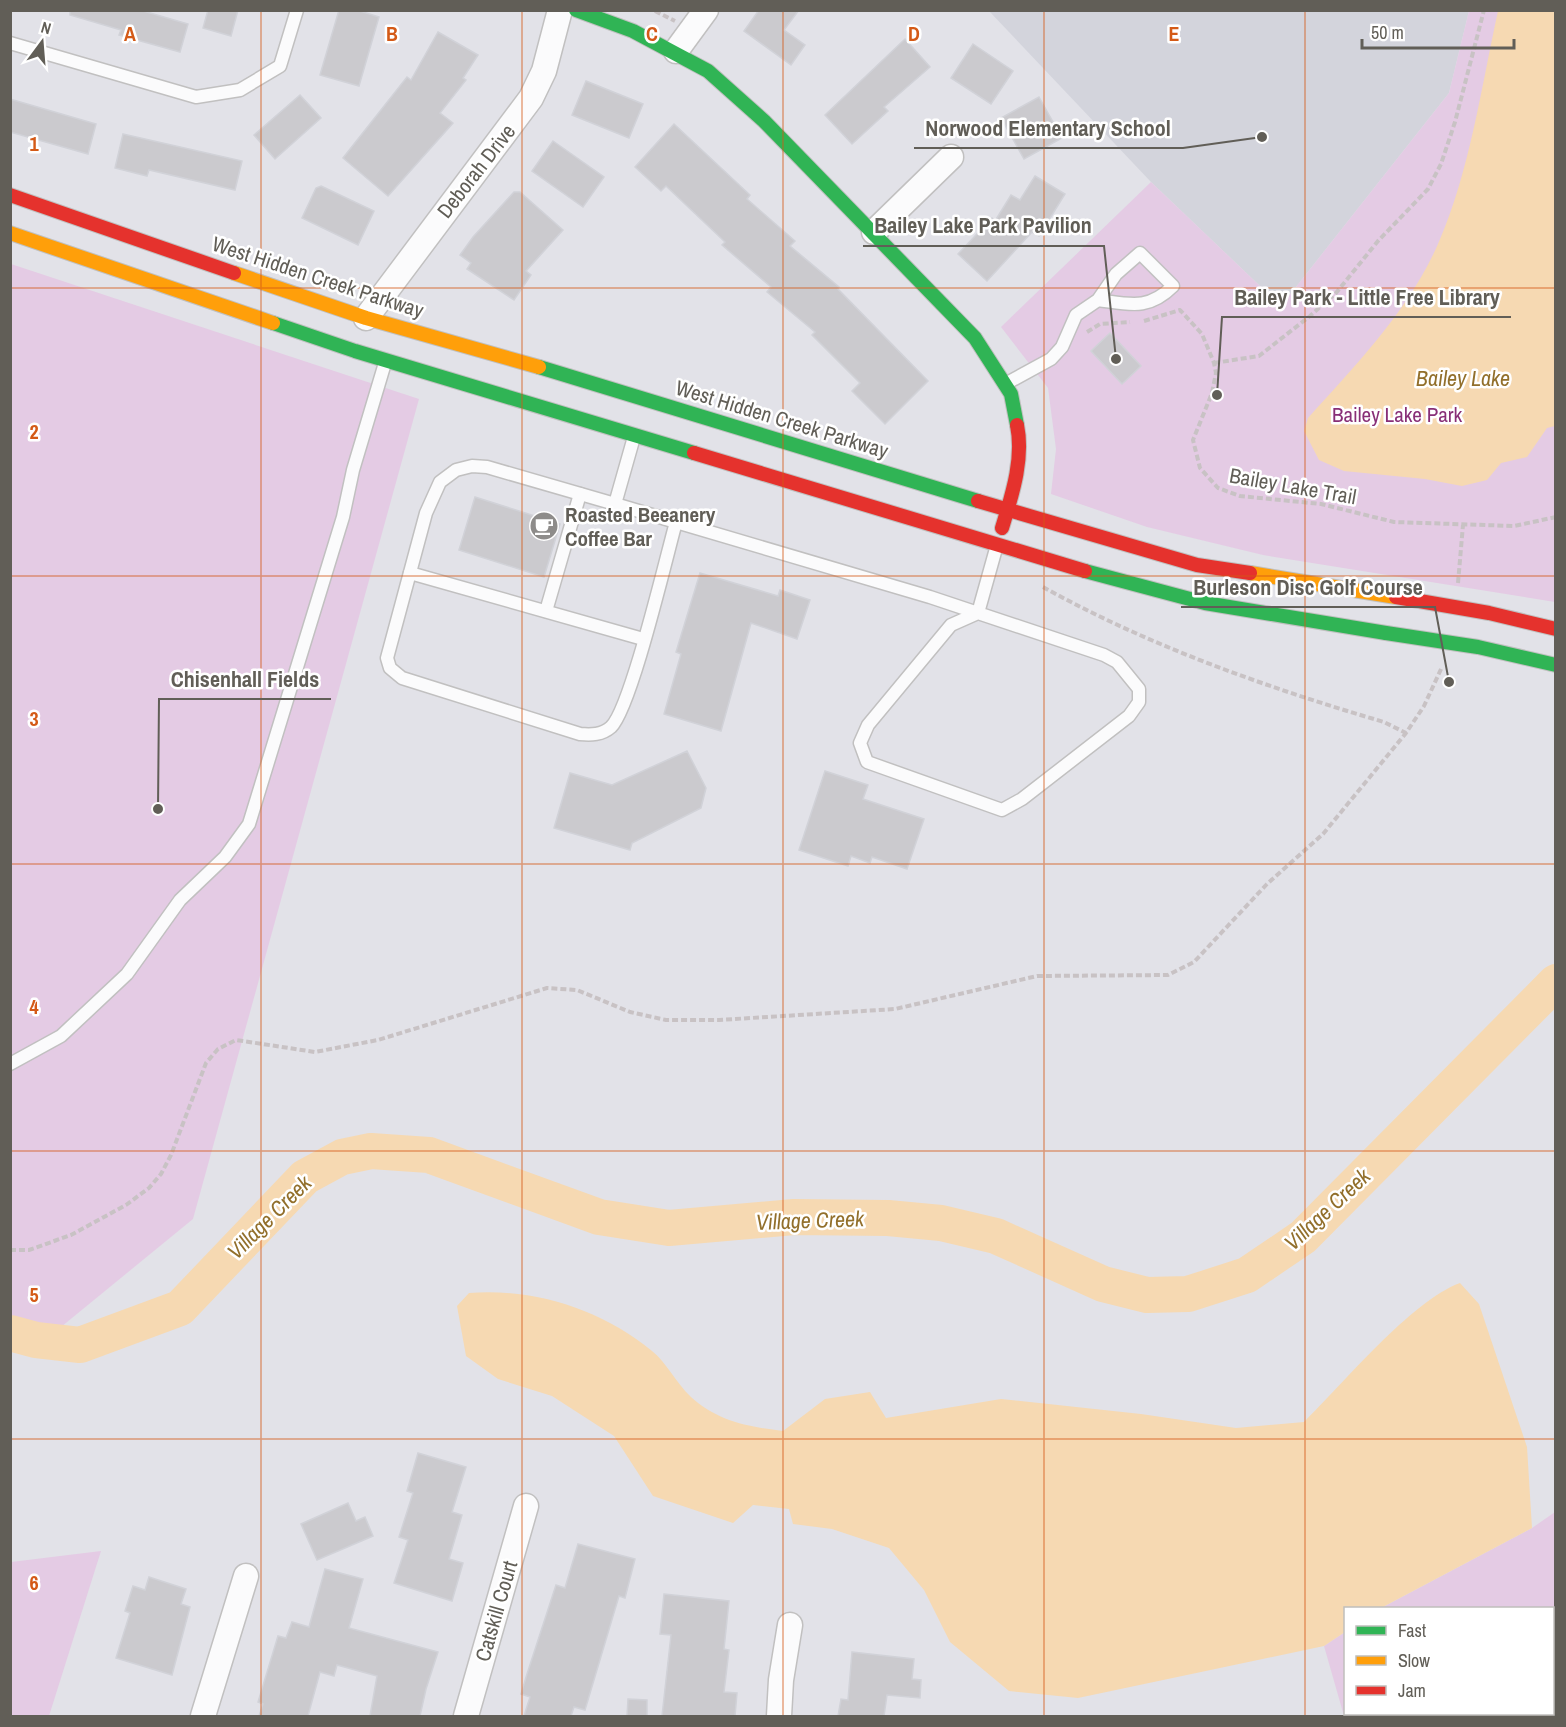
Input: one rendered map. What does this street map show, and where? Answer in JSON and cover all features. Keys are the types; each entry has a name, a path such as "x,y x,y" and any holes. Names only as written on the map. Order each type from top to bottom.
{"main road":[{"path":"576,10 633,31 676,51 708,71 764,121 975,338 1011,394 1018,435 1015,485 998,544"},
{"name":"West Hidden Creek Parkway","path":"10,195 366,318 1197,565 1489,613 1556,629"},
{"path":"10,233 386,360 1138,587 1205,603 1478,647 1556,665"}],"street":[{"name":"Deborah Drive","path":"366,318 531,98 544,71 560,10"},
{"path":"676,51 706,10"},
{"path":"874,232 951,158"},
{"name":"Catskill Court","path":"466,1716 526,1506"},
{"path":"203,1716 246,1576"},
{"path":"778,1716 783,1660 790,1625"}],"lane":[{"path":"10,43 196,97 240,90 280,66 297,10"},
{"path":"1005,384 1052,360 1062,347 1073,319 1098,300 1116,274 1140,253 1173,286 1160,299 1149,303 1098,300"},
{"path":"10,1064 61,1036 127,974 180,900 225,857 249,824 344,517 353,470 386,360"},
{"path":"615,504 634,435"},
{"path":"676,522 622,711 610,728 594,735 580,734 402,678 390,668 387,658 426,513 440,482 456,470 472,466 487,467 676,522 978,613 1104,655 1117,662 1139,689 1138,702 1129,716 1022,799 1002,810 867,762 860,742 868,725 951,625 978,613 998,544"},
{"path":"546,611 580,494"},
{"path":"410,573 643,639"}],"path":[{"path":"1214,363 1258,356 1310,316 1336,293 1378,241 1428,189 1441,164 1455,122 1484,10"},
{"name":"Bailey Lake Trail","path":"1085,334 1100,324 1149,321 1180,310 1202,334 1216,373 1212,393 1193,440 1200,468 1218,488 1240,496 1321,504 1394,522 1514,526 1556,517"},
{"path":"1457,588 1463,525"},
{"path":"1036,584 1093,613 1209,662 1318,702 1384,722 1406,733"},
{"path":"10,1250 29,1250 71,1235 126,1205 149,1188 161,1174 171,1155 206,1063 218,1049 236,1040 315,1052 388,1037 547,988 577,990 630,1012 666,1020 719,1020 895,1009 1037,976 1168,975 1194,962 1267,884 1323,834 1406,733 1424,706 1443,664"}],"shaded area":[{"path":"989,11 1469,11 1449,93 1281,306 1151,182"}],"green space":[{"name":"Bailey Lake Park","path":"1469,11 1555,11 1555,602 1263,555 1147,527 1051,494 1056,449 1048,388 1001,327 1151,182 1281,306 1449,93"},
{"path":"11,264 419,399 193,1219 50,1336 11,1327"},
{"path":"1555,1512 1555,1716 1344,1716 1324,1646 1344,1633 1344,1715 1554,1715 1554,1607 1383,1607 1532,1528"},
{"path":"101,1551 49,1716 11,1716 11,1562"}],"water":[{"name":"Bailey Lake","path":"1498,11 1555,11 1555,426 1547,428 1527,457 1501,463 1487,480 1462,486 1425,479 1344,471 1319,460 1304,431 1308,418 1363,357 1397,314 1412,292 1438,244 1467,158"},
{"path":"1460,1283 1479,1304 1527,1447 1532,1528 1383,1607 1344,1607 1344,1633 1324,1646 1078,1698 1009,1691 950,1642 924,1590 889,1548 832,1529 793,1524 789,1509 753,1505 733,1523 653,1496 614,1436 552,1396 498,1379 466,1356 457,1306 469,1293 493,1292 542,1298 589,1313 632,1336 652,1351 691,1397 701,1405 734,1422 770,1429 783,1431 825,1399 870,1392 886,1418 1001,1399 1141,1414 1236,1428 1304,1422 1399,1325 1441,1293"}],"building":[{"path":"70,10 140,10 188,24 180,52 119,35 121,30 70,15"},
{"path":"208,10 238,10 231,36 203,28"},
{"path":"339,10 357,10 379,17 359,86 320,75"},
{"path":"759,10 799,10 784,30 805,45 791,65 744,31"},
{"path":"438,32 478,55 463,78 466,80 440,113 453,123 388,196 343,158 407,77 411,80"},
{"path":"905,39 930,67 884,107 888,111 852,144 825,115"},
{"path":"973,44 1013,71 991,104 951,78"},
{"path":"586,81 643,104 629,138 572,115"},
{"path":"300,95 321,118 275,159 254,135"},
{"path":"1039,97 1062,138 1024,159 1001,118"},
{"path":"10,99 96,124 88,154 10,132"},
{"path":"674,124 750,195 747,199 795,241 790,246 839,287 838,289 928,381 885,424 852,391 860,383 812,335 815,332 767,292 771,287 722,245 725,242 666,186 661,191 635,167"},
{"path":"123,134 242,161 235,190 149,170 147,176 115,168"},
{"path":"553,141 604,177 583,207 532,171"},
{"path":"1035,176 1065,194 1039,236 1032,232 987,281 958,254 992,218 995,221 1011,195 1020,200"},
{"path":"321,186 374,211 358,245 302,218 316,188"},
{"path":"514,192 520,192 563,230 526,271 531,275 514,300 467,269 471,263 460,255 473,237"},
{"path":"1110,333 1141,366 1122,384 1091,351"},
{"path":"475,497 560,524 544,577 459,550"},
{"path":"700,573 778,596 780,590 810,600 797,639 751,623 721,731 664,714 681,654 676,652"},
{"path":"687,751 706,788 701,808 632,843 630,850 554,828 570,773 612,785"},
{"path":"825,771 868,785 863,799 924,819 907,869 872,857 870,863 851,856 848,866 799,850"},
{"path":"418,1453 466,1467 452,1512 462,1515 449,1559 463,1563 452,1601 394,1583 408,1540 399,1537 413,1493 407,1491"},
{"path":"348,1503 356,1521 365,1517 373,1536 317,1560 301,1524"},
{"path":"578,1544 635,1559 625,1598 619,1596 585,1710 574,1707 571,1716 524,1716 530,1697 521,1694 527,1674 556,1585 565,1588"},
{"path":"325,1569 363,1579 349,1628 438,1652 420,1716 370,1716 377,1676 337,1665 334,1676 320,1672 308,1716 259,1716 263,1704 258,1702 278,1636 286,1638 292,1622 309,1627"},
{"path":"149,1577 186,1589 181,1604 190,1607 172,1675 116,1658 130,1613 125,1611 133,1586 145,1590"},
{"path":"664,1594 729,1601 724,1649 729,1650 724,1692 737,1693 735,1716 662,1716 671,1635 660,1634"},
{"path":"852,1652 914,1659 912,1679 921,1680 920,1698 887,1695 884,1716 838,1716 841,1699 848,1700"},
{"path":"628,1699 647,1700 647,1716 627,1716"}],"waterway":[{"name":"Village Creek","path":"10,1333 36,1340 80,1345 180,1308 305,1177 342,1157 371,1151 429,1155 599,1217 669,1228 794,1217 888,1218 941,1223 996,1236 1103,1284 1147,1295 1188,1294 1247,1275 1303,1237 1556,982"}],"traffic: fast":[{"path":"576,10 633,31 708,71 764,121 975,338 1011,394 1017,425"},
{"path":"273,323 355,351 694,453"},
{"path":"539,367 978,501"},
{"path":"1085,571 1205,603 1386,633"},
{"path":"1386,633 1478,647 1556,665"}],"traffic: slow":[{"path":"10,233 273,323"},
{"path":"234,273 366,318 539,367"},
{"path":"1250,573 1396,597"}],"traffic: jam":[{"path":"10,195 234,273"},
{"path":"1002,528 1018,464 1017,425"},
{"path":"694,453 1085,571"},
{"path":"978,501 1197,565 1250,573"},
{"path":"1396,597 1489,613 1556,629"}],"place":[{"name":"Norwood Elementary School","path":"1262,137"},
{"name":"Bailey Lake Park Pavilion","path":"1116,359"},
{"name":"Bailey Park - Little Free Library","path":"1217,395"},
{"name":"Roasted Beeanery Coffee Bar","path":"544,526"},
{"name":"Burleson Disc Golf Course","path":"1449,682"},
{"name":"Chisenhall Fields","path":"158,809"}]}
